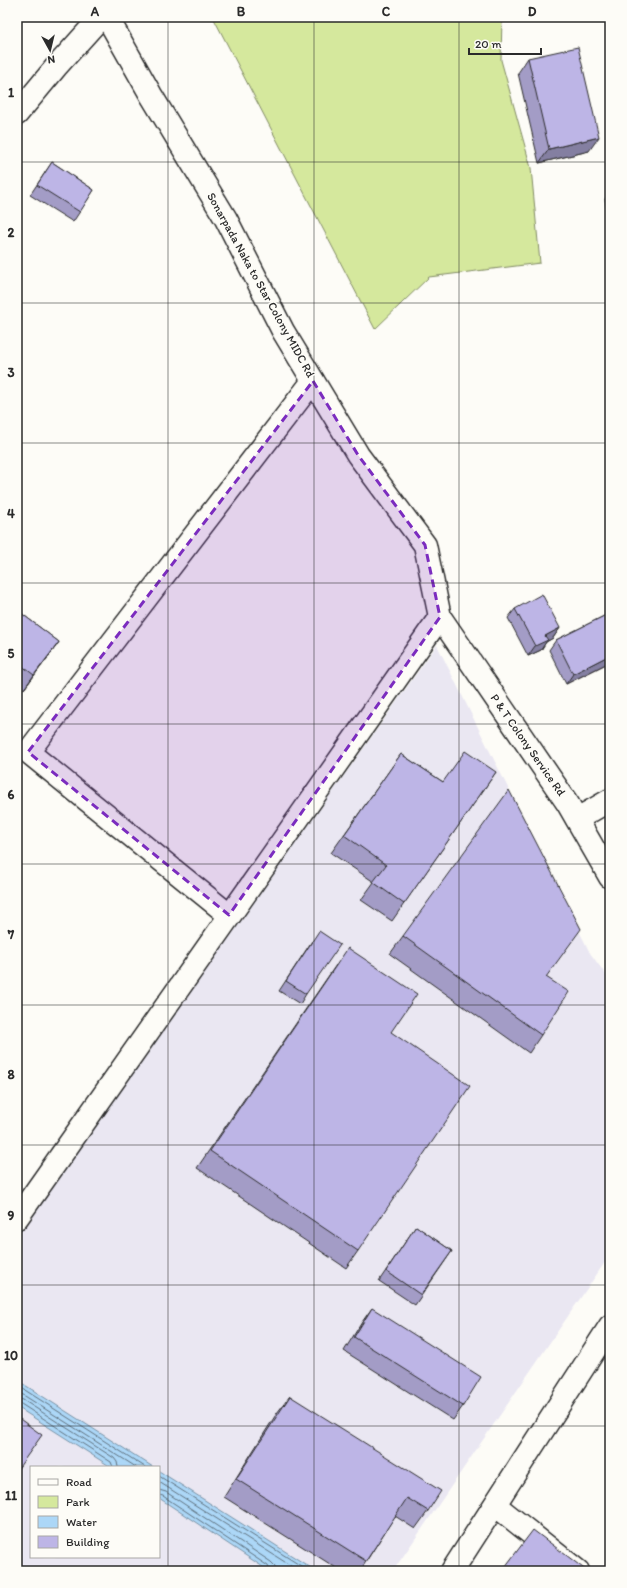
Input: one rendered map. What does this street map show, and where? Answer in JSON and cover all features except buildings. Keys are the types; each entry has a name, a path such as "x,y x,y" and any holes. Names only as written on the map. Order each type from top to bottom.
{"street":[{"path":"17,114 56,67 101,17"},
{"name":"Sonarpada Naka to Star Colony MIDC Rd","path":"107,17 151,95 226,220 283,331 313,381 358,455 425,545 440,617"},
{"path":"229,916 23,748 313,381"},
{"path":"17,1218 440,617"},
{"name":"P & T Colony Service Rd","path":"440,617 564,797 610,877"},
{"path":"577,819 610,800"},
{"path":"452,1571 610,1326"},
{"path":"495,1505 578,1571"}],"highlighted area":[{"path":"313,381 358,455 425,545 440,617 229,915 28,752"}],"shaded area":[{"path":"437,645 590,953 610,980 610,1255 393,1571 17,1571 17,1235"}],"green space":[{"path":"213,17 502,17 501,60 531,168 540,263 429,277 375,329"}],"water":[{"path":"17,1380 151,1466 109,1466 17,1407"},
{"path":"160,1472 316,1571 269,1571 160,1499"}]}
